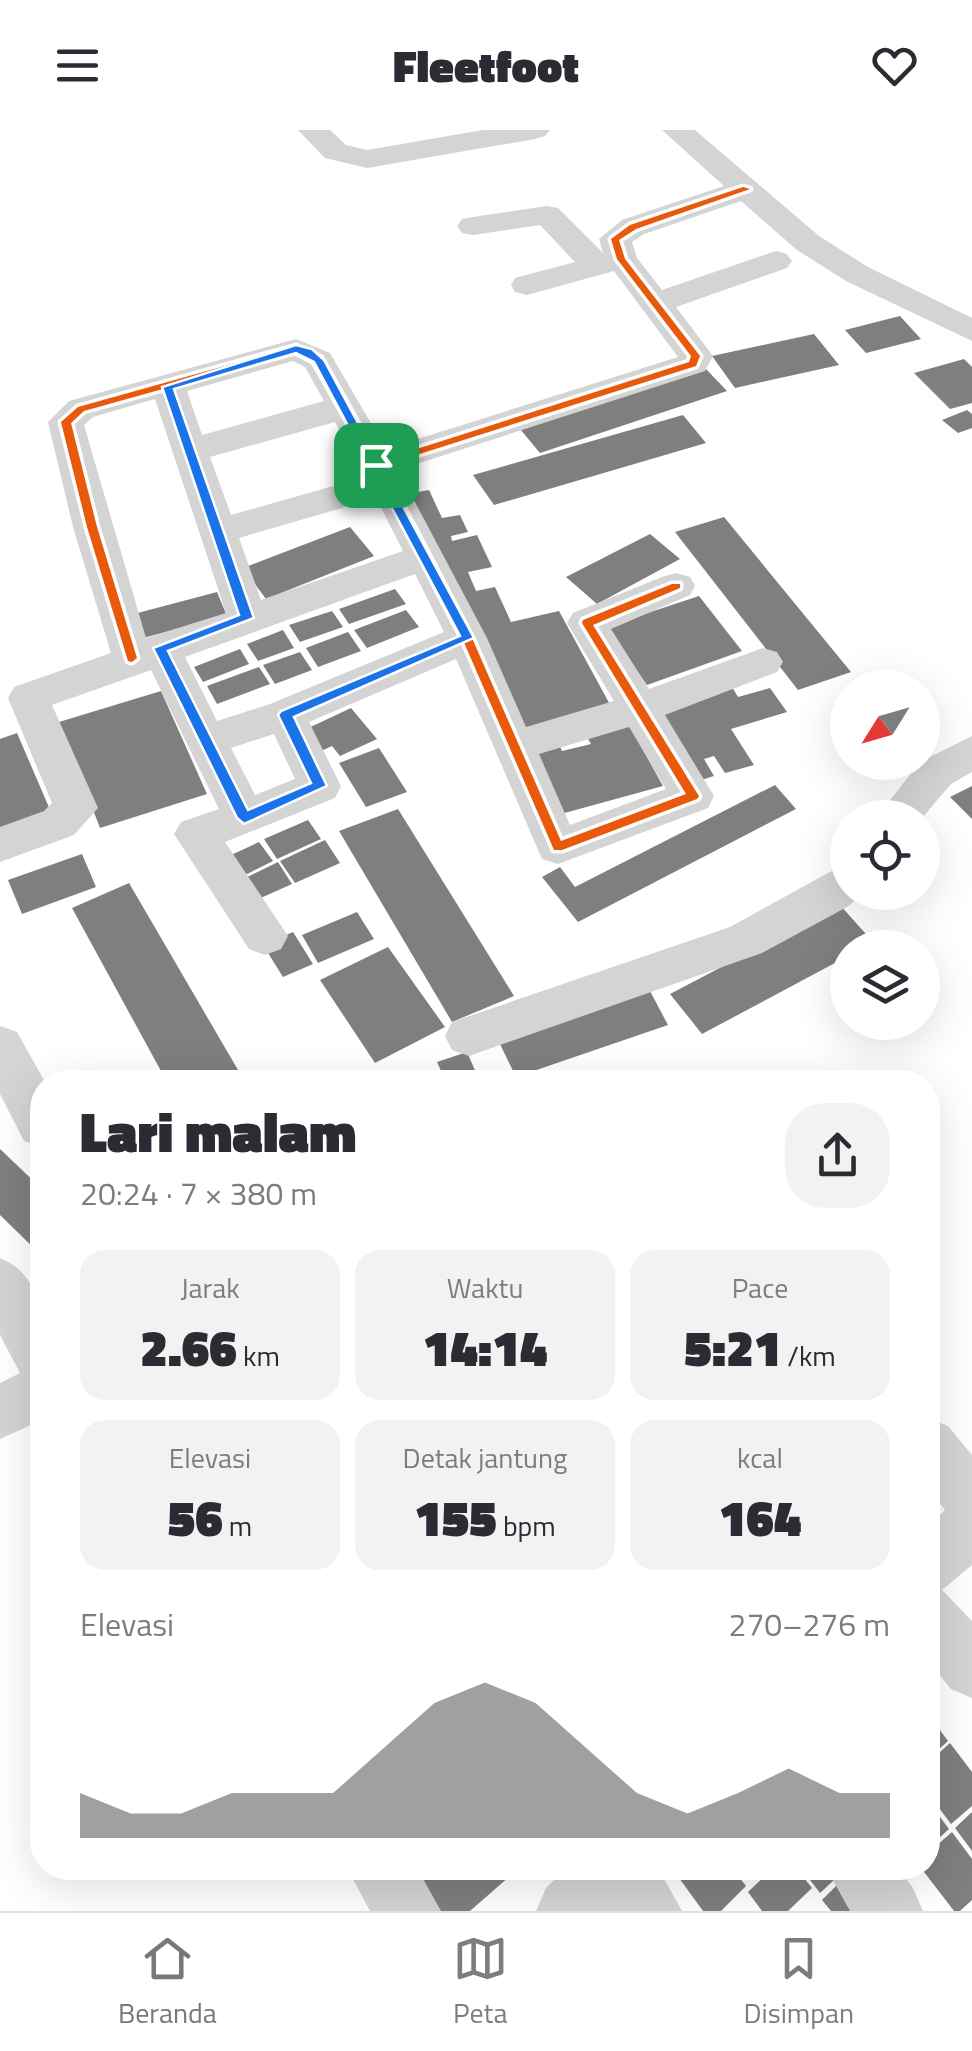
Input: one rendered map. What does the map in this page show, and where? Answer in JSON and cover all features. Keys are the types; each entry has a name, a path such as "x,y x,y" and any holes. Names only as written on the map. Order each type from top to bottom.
{"street":[{"path":"313,130 336,152 366,160 535,130"},
{"path":"677,130 837,263 972,330"},
{"path":"610,263 614,239 620,233 746,190"},
{"path":"216,532 693,364 696,356 656,303 546,215 473,226"},
{"path":"656,303 776,261"},
{"path":"527,285 610,263"},
{"path":"244,818 208,740 146,653 92,527 66,422 81,409 296,349 318,360 468,638 558,846 694,796 586,623 676,586"},
{"path":"168,387 247,618"},
{"path":"189,450 266,432 343,407"},
{"path":"0,845 59,823 76,808 14,700 424,557"},
{"path":"208,740 286,715 468,638"},
{"path":"514,746 639,709 763,662"},
{"path":"265,936 196,834 320,786 286,715"},
{"path":"913,800 936,773 972,752"},
{"path":"470,1036 746,940 830,895"},
{"path":"0,1047 30,1103"},
{"path":"0,1282 30,1336"},
{"path":"0,1412 30,1398"},
{"path":"940,1460 972,1499"},
{"path":"940,1555 972,1524"},
{"path":"940,1629 972,1668"},
{"path":"387,1880 408,1911"},
{"path":"569,1911 602,1880"},
{"path":"624,1880 648,1911"},
{"path":"867,1880 890,1911"}],"building":[{"path":"900,316 921,339 866,353 845,330"},
{"path":"814,334 839,365 735,388 712,356"},
{"path":"964,359 972,367 972,403 950,409 914,373"},
{"path":"706,369 727,391 540,453 520,429"},
{"path":"967,410 972,414 972,428 958,433 942,420"},
{"path":"683,415 706,443 494,505 473,475"},
{"path":"429,490 442,518 460,515 468,532 451,536 452,541 477,535 492,567 468,572 476,591 495,587 511,622 559,611 613,710 511,735 407,494"},
{"path":"724,517 849,670 830,670 830,679 798,690 675,532"},
{"path":"350,527 374,556 266,599 243,568"},
{"path":"650,534 680,559 597,604 566,577"},
{"path":"395,589 406,604 349,624 339,609"},
{"path":"217,592 227,616 139,639 130,615"},
{"path":"699,596 742,651 647,685 605,627"},
{"path":"406,610 419,627 367,648 354,630"},
{"path":"332,611 343,627 300,642 289,625"},
{"path":"283,630 294,648 258,661 247,644"},
{"path":"348,632 361,651 318,667 306,648"},
{"path":"240,649 249,664 203,682 194,667"},
{"path":"300,652 312,670 275,684 263,665"},
{"path":"259,667 270,684 217,704 207,686"},
{"path":"729,682 738,697 770,688 787,712 731,729 754,765 725,773 714,756 704,759 714,776 698,781 653,708"},
{"path":"161,691 207,794 100,828 59,722"},
{"path":"351,708 377,739 340,756 332,746 319,752 302,731"},
{"path":"628,723 663,786 550,817 519,754 559,744 562,751 591,744 585,734"},
{"path":"17,733 51,812 0,830 0,739"},
{"path":"379,748 407,792 366,807 339,763"},
{"path":"775,785 796,809 578,922 542,877 560,867 575,887"},
{"path":"972,786 972,819 950,797"},
{"path":"398,809 514,996 452,1022 339,831"},
{"path":"308,820 321,839 277,859 264,839"},
{"path":"325,840 340,863 295,883 280,861"},
{"path":"259,842 273,861 243,876 229,856"},
{"path":"82,854 96,887 22,914 8,880"},
{"path":"278,862 292,884 252,902 239,881"},
{"path":"129,883 238,1070 160,1070 72,908"},
{"path":"830,910 844,910 862,930 830,930 830,966 702,1034 670,994"},
{"path":"357,912 374,939 318,963 302,935"},
{"path":"293,932 313,964 283,977 263,945"},
{"path":"388,947 445,1027 375,1063 320,980"},
{"path":"650,991 668,1025 536,1070 513,1070 499,1042"},
{"path":"467,1052 475,1070 441,1070 437,1062"},
{"path":"0,1149 30,1178 30,1244 0,1215"},
{"path":"940,1730 948,1741 940,1748"},
{"path":"950,1743 972,1772 972,1806 951,1824 940,1809 940,1752"},
{"path":"972,1812 972,1851 955,1828"},
{"path":"940,1817 949,1829 940,1837"},
{"path":"952,1832 972,1859 972,1900 960,1911 954,1911 930,1880 940,1880 940,1842"},
{"path":"407,1880 505,1880 470,1911 426,1911"},
{"path":"681,1880 741,1880 746,1886 721,1911 703,1911"},
{"path":"760,1880 806,1880 812,1888 788,1911 762,1911 748,1892"},
{"path":"810,1880 834,1880 820,1893"},
{"path":"842,1880 860,1880 886,1911 831,1911 822,1900"}],"cycle path":[{"path":"376,465 693,364 696,356 621,259 615,239 633,227 746,189"},
{"path":"132,658 92,527 66,422 81,409 296,349 318,360 387,483 467,638 558,847 693,796 587,623 676,586"}],"route":[{"path":"296,349 308,352 318,360 376,465 468,638 286,715 320,786 244,818 160,648 247,618 168,387 296,349"}]}
